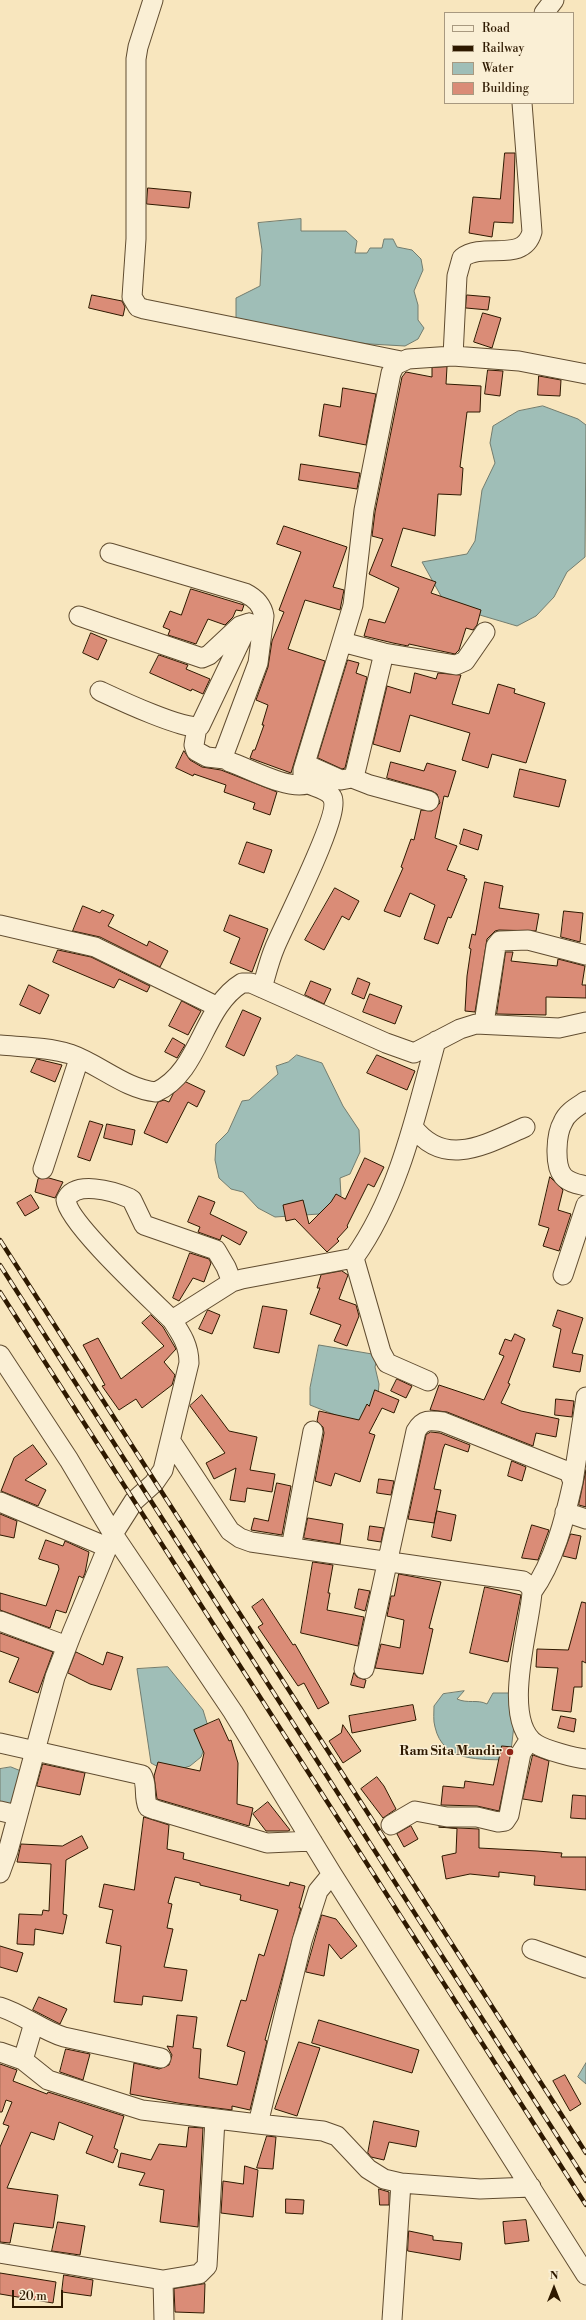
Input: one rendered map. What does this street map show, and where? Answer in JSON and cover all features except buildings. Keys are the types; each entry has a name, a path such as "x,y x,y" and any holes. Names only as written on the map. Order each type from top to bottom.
{"street":[{"path":"153,0 138,47 136,59 136,239 132,288 132,297 135,303 144,309 401,361 453,356 519,361 586,374"},
{"path":"545,12 554,0"},
{"path":"453,356 457,276 462,258 476,250 505,250 524,246 530,240 532,232 522,104"},
{"path":"307,784 302,776 305,764 353,605 364,510 389,380 395,365 401,361"},
{"path":"110,553 245,593 252,597 263,609 257,623 203,722 197,728 194,745 196,751 207,757 225,759 294,786 307,784 328,793 333,797 335,805 319,851 275,947 262,988"},
{"path":"79,616 202,658 209,655 240,626 257,623"},
{"path":"225,759 225,748 258,663 257,623"},
{"path":"342,642 384,653 462,664 485,632"},
{"path":"352,778 355,773 384,653"},
{"path":"100,690 139,708 197,728"},
{"path":"305,764 340,780 352,778 370,785 429,801"},
{"path":"0,925 94,947 218,1007"},
{"path":"484,1023 496,946 500,941 528,940 586,955"},
{"path":"0,1045 42,1048 70,1054 142,1090 156,1092 175,1078 184,1066 218,1007 227,995 242,983 251,984 262,988 408,1052 414,1053 460,1029 484,1023 559,1028 586,1022"},
{"path":"172,1320 232,1282 256,1276 354,1258 364,1244 383,1206 406,1151 436,1041"},
{"path":"43,1169 80,1059"},
{"path":"586,1102 572,1110 562,1122 558,1146 559,1166 563,1176 568,1181 586,1186"},
{"path":"413,1127 421,1137 431,1144 450,1150 471,1149 525,1127"},
{"path":"0,1873 9,1813 34,1750 55,1677 110,1541 134,1501 154,1483 163,1470 172,1442 189,1363 189,1349 182,1334 172,1320 100,1248 69,1212 66,1200 72,1191 79,1189 96,1190 129,1198 132,1200 144,1225 216,1250 226,1267 232,1282"},
{"path":"563,1275 586,1205"},
{"path":"354,1258 381,1352 387,1363 428,1381"},
{"path":"0,1355 69,1460 110,1541 233,1712 332,1874 586,2274"},
{"path":"532,1592 546,1572 565,1512 573,1482 586,1396"},
{"path":"364,1669 416,1431 422,1423 432,1420 443,1422 553,1464 569,1472 573,1482"},
{"path":"291,1548 312,1431"},
{"path":"172,1442 234,1535 251,1542 388,1563 523,1581 530,1586 532,1592 518,1690 525,1731 530,1739 541,1746 586,1758"},
{"path":"0,1502 110,1541"},
{"path":"565,1512 586,1519"},
{"path":"0,1621 67,1646"},
{"path":"391,1825 416,1811 447,1816 477,1817 498,1822 505,1821 509,1814 521,1753 530,1739"},
{"path":"0,1743 142,1775 146,1782 146,1801 148,1807 156,1810 267,1843 312,1841"},
{"path":"258,2124 302,1941 318,1891 332,1874"},
{"path":"532,1949 586,1968"},
{"path":"0,2007 25,2016 49,2032 64,2037 161,2058"},
{"path":"23,2060 34,2023"},
{"path":"0,2052 23,2060 48,2080 142,2110 323,2130 337,2136 368,2169 384,2179 401,2183 480,2189 531,2187"},
{"path":"0,2253 163,2280 199,2274 207,2266 215,2119"},
{"path":"392,2320 401,2183"},
{"path":"163,2280 164,2320"}],"water":[{"path":"301,219 301,231 346,231 357,241 355,253 367,253 370,248 382,248 384,239 393,239 397,247 412,250 421,259 423,270 414,291 418,305 418,320 424,328 418,339 405,346 370,344 299,336 236,320 236,298 260,286 262,250 258,223"},
{"path":"543,406 578,419 586,425 585,557 567,572 554,597 536,616 517,626 446,605 422,562 467,554 475,541 482,490 495,463 490,443 493,426 518,411"},
{"path":"297,1055 322,1063 343,1106 359,1130 360,1152 350,1174 340,1178 341,1196 319,1214 275,1217 258,1208 243,1192 231,1189 219,1178 215,1160 216,1144 228,1132 242,1101 249,1100 278,1074 276,1066 288,1062"},
{"path":"319,1345 378,1355 375,1367 379,1384 376,1420 353,1422 310,1405 310,1388"},
{"path":"168,1667 203,1710 210,1733 201,1757 190,1766 175,1771 164,1770 151,1763 137,1669"},
{"path":"464,1691 457,1699 487,1704 493,1693 512,1693 515,1716 510,1760 476,1759 465,1757 446,1747 439,1739 434,1725 434,1706 443,1694"},
{"path":"11,1767 21,1771 16,1803 6,1806 0,1805 0,1769"},
{"path":"586,2063 586,2084 578,2077"}],"railway":[{"path":"0,1240 586,2153"},
{"path":"0,1265 586,2181"},
{"path":"0,1292 586,2205"}],"place":[{"name":"Ram Sita Mandir","path":"510,1752"}]}
